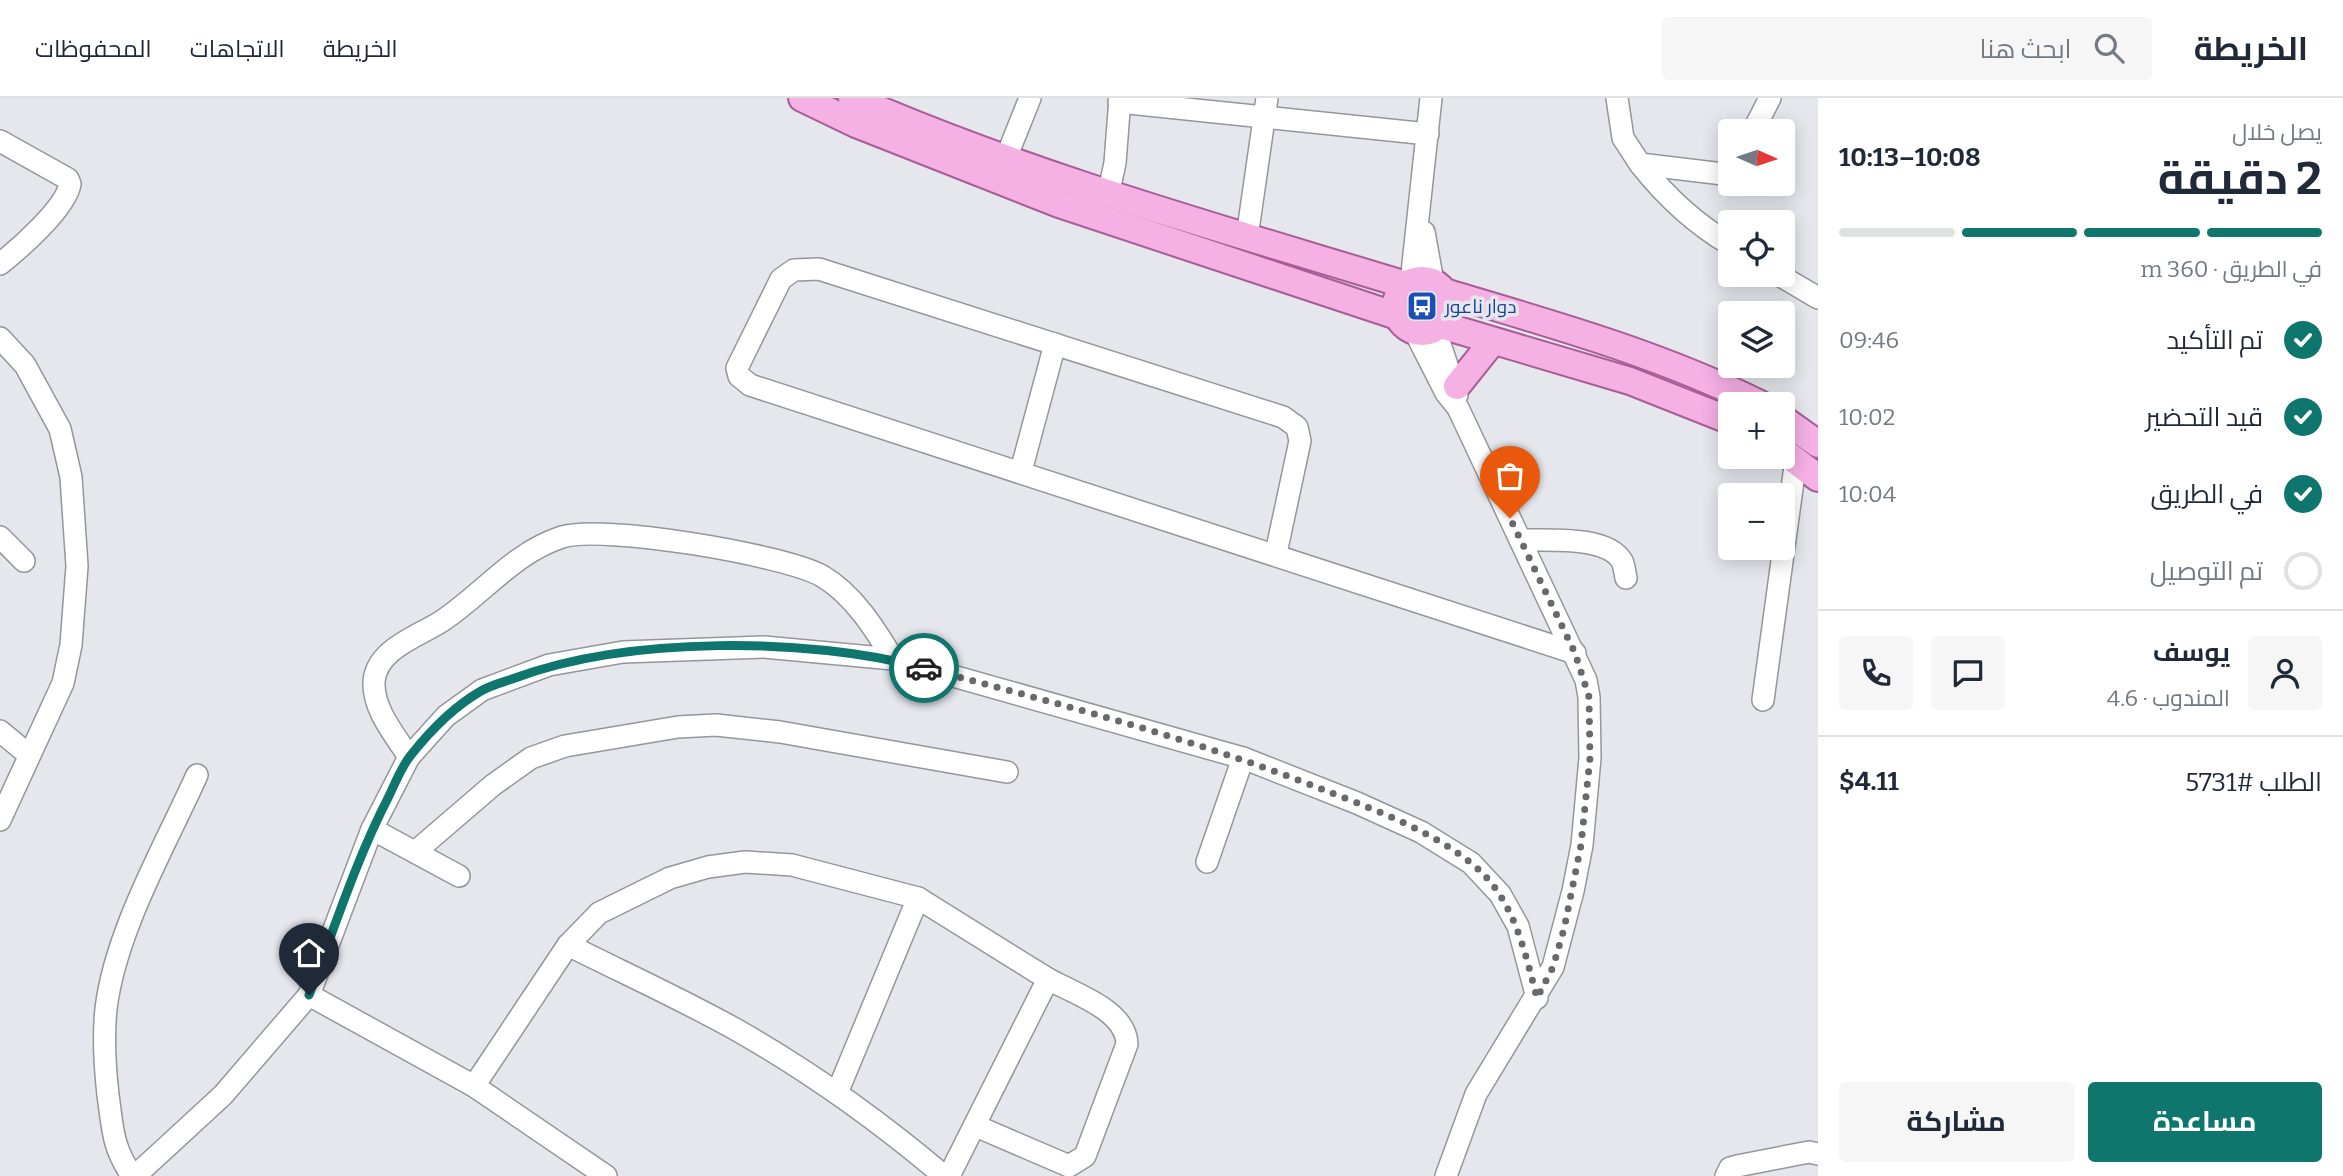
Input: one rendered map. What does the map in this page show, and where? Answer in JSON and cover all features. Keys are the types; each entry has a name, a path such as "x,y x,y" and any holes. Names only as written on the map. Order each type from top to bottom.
{"main road":[{"path":"802,98 856,124 1059,204 1422,325 1493,341 1630,380 1718,416"},
{"path":"852,98 925,130 1108,195 1247,237 1424,285 1629,348 1733,392"},
{"path":"1422,325 1396,299 1424,285"},
{"path":"1422,325 1447,315 1448,303 1424,285"},
{"path":"1457,397 1493,341"},
{"path":"1795,428 1818,444"},
{"path":"1795,460 1818,478"}],"street":[{"path":"1006,158 1030,98"},
{"path":"1424,285 1420,209 1431,98"},
{"path":"1617,98 1623,138 1640,164 1662,192 1691,218 1718,237"},
{"path":"1759,119 1770,98"},
{"path":"1108,195 1115,163 1120,100 1265,108 1428,134"},
{"path":"1247,237 1265,108"},
{"path":"0,141 68,179 70,184 56,208 20,247 0,264"},
{"path":"1640,164 1718,173"},
{"path":"1276,553 1300,441 1297,427 1283,417 805,267 781,279 737,368 739,376 750,385 1276,553 1575,653"},
{"path":"1795,284 1818,298"},
{"path":"1422,325 1575,653 1589,697 1590,758 1581,845 1564,929 1553,967 1537,998 1476,1094 1446,1176"},
{"path":"0,338 25,365 60,429 71,477 77,566 71,645 63,683 0,820"},
{"path":"1021,471 1055,344"},
{"path":"1763,700 1788,469"},
{"path":"409,757 385,721 376,698 374,681 384,657 467,605 526,552 565,536 606,533 645,536 790,565 820,575 840,589 855,605 893,659"},
{"path":"0,537 24,561"},
{"path":"1520,540 1593,543 1610,550 1622,561 1626,578"},
{"path":"197,775 123,939 105,1011 106,1079 112,1126 117,1154 134,1176 223,1095 309,995 372,828 409,757 446,716 482,690 549,665 624,652 764,647 893,659 1243,758 1357,803 1421,832 1471,863 1500,894 1518,926 1537,998"},
{"path":"415,852 493,785 531,758 565,746 678,727 716,725 779,732 1007,772"},
{"path":"0,731 29,755"},
{"path":"1207,862 1243,758"},
{"path":"372,828 459,876"},
{"path":"474,1087 568,945 599,913 670,878 708,867 745,862 792,865 918,898 1048,979 1118,1018 1127,1031 1127,1044 1085,1156 1069,1166 976,1126"},
{"path":"837,1093 918,898"},
{"path":"568,945 702,1011 837,1093 947,1176 976,1126 1048,979"},
{"path":"309,995 474,1087 594,1173"},
{"path":"1726,1176 1730,1168 1737,1166 1809,1152 1818,1154"}],"way so far":[{"path":"924,668 1243,758 1357,803 1421,832 1471,863 1500,894 1518,926 1537,998 1553,967 1564,929 1581,845 1590,758 1589,697 1586,680 1575,653 1510,518"}],"place":[{"name":"دوار ناعور","path":"1422,306"}],"route":[{"path":"309,995 372,828 409,757 446,716 482,690 549,665 624,652 764,647 893,659 924,668"}]}
